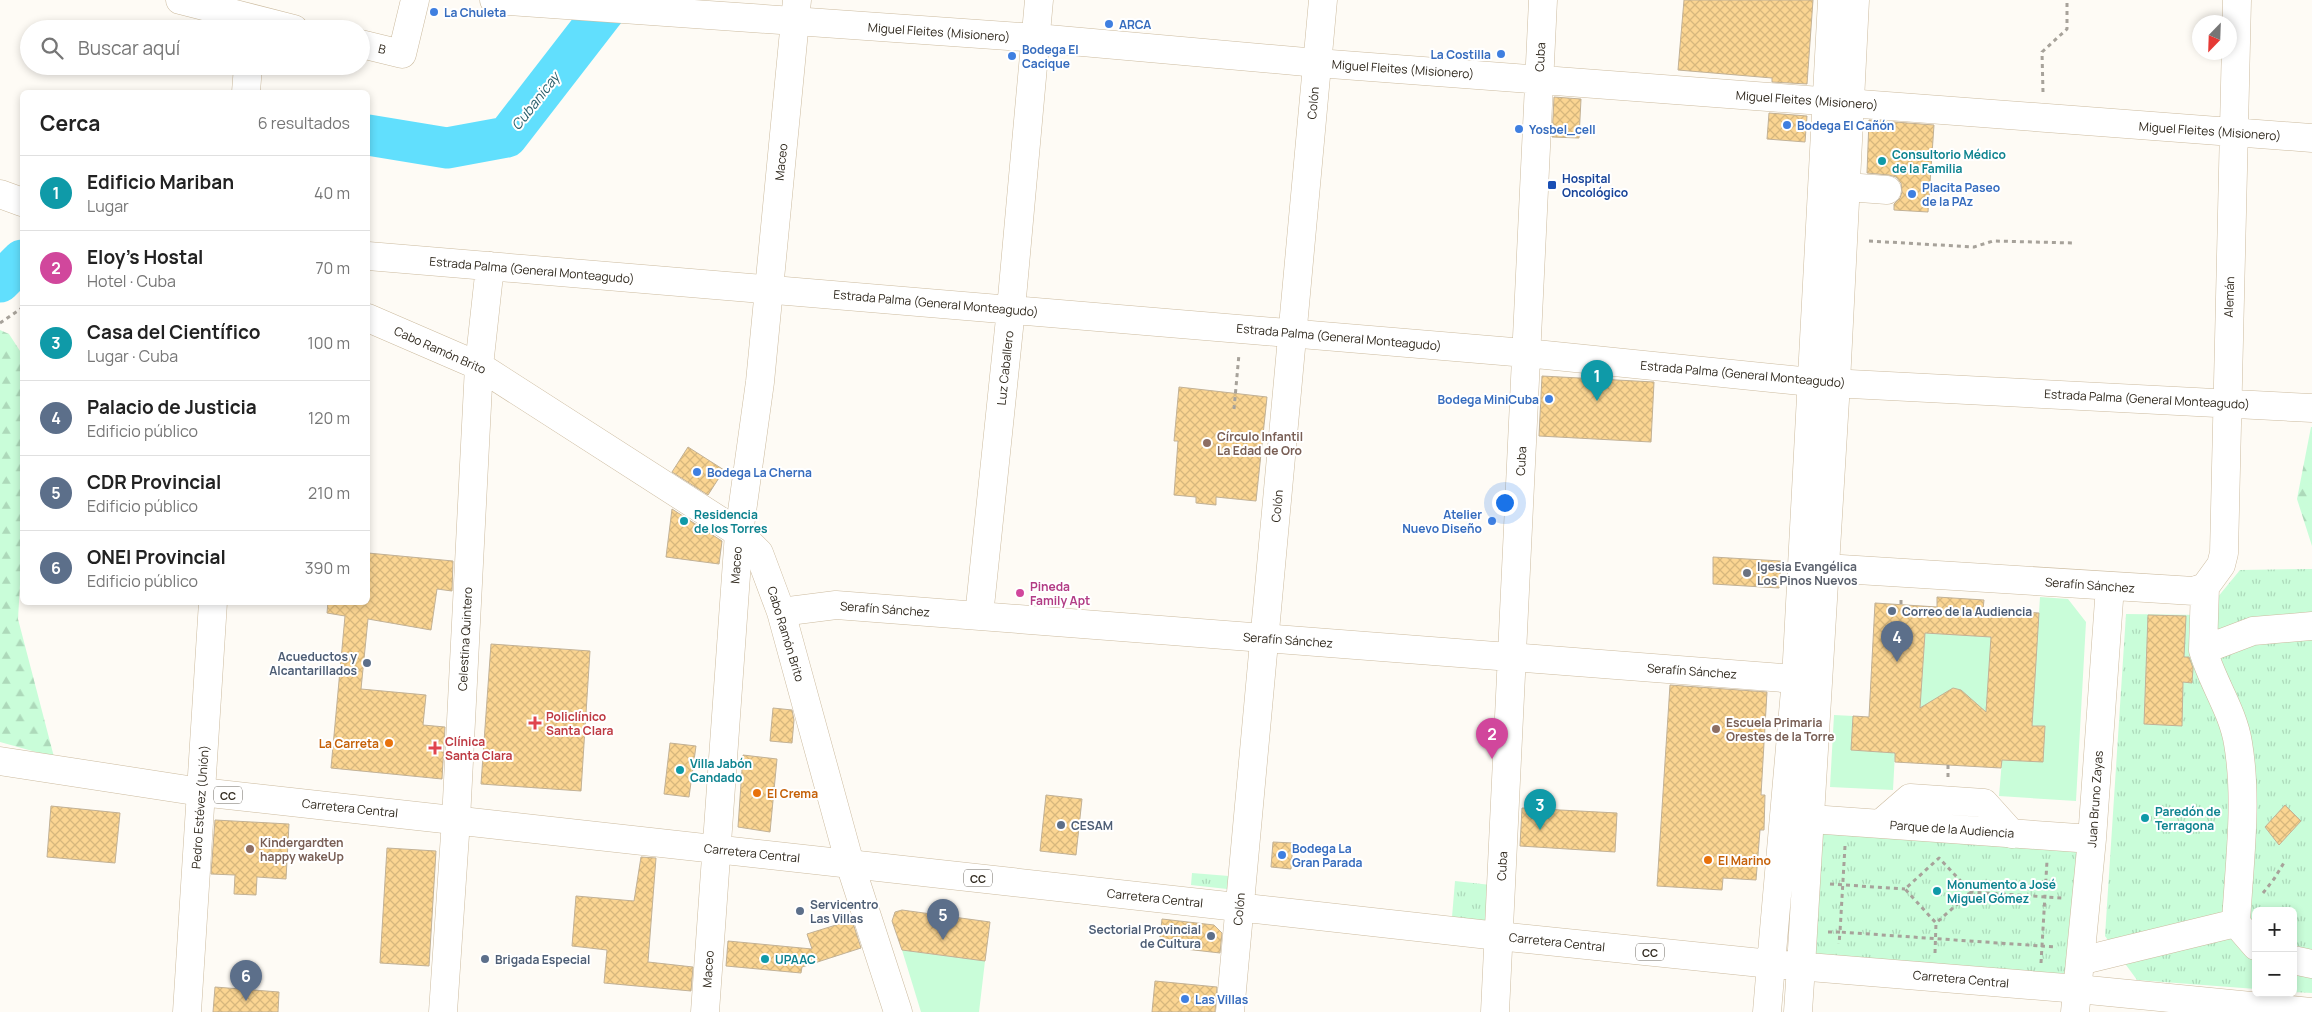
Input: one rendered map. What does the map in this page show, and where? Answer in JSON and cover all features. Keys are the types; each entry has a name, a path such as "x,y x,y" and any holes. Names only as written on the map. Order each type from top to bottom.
{"street":[{"path":"180,0 265,20"},
{"name":"B","path":"370,46 402,54 415,0"},
{"name":"Miguel Fleites (Misionero)","path":"494,0 641,11 796,11 1037,38 1317,63 2312,138"},
{"name":"Luz Caballero","path":"978,616 1011,309 1039,0"},
{"name":"Colón","path":"1230,1012 1323,0"},
{"name":"Cuba","path":"1494,1012 1543,0"},
{"path":"1768,1012 1796,679 1824,383 1843,239 1846,188 1838,102 1832,0"},
{"path":"1798,1012 1825,568 1824,383 1838,102 1855,0"},
{"name":"Alemán","path":"2205,587 2222,565 2224,553 2226,403 2237,0"},
{"name":"Maceo","path":"705,1012 739,533 760,382 767,290 796,11"},
{"path":"246,90 247,75"},
{"path":"1846,188 1887,190"},
{"path":"0,194 20,201"},
{"name":"Estrada Palma (General Monteagudo)","path":"370,256 1526,353 1824,383 2312,408"},
{"name":"Celestina Quintero","path":"442,1012 456,820 479,366 490,266"},
{"name":"Cabo Ramón Brito","path":"370,319 479,366 739,533 758,553 781,612 850,864 898,1012"},
{"name":"Serafín Sánchez","path":"1825,568 2194,591 2205,587"},
{"name":"Juan Bruno Zayas","path":"2076,1000 2092,839 2110,586"},
{"path":"2205,587 2203,650 2209,671 2226,706 2238,742 2243,789 2236,923 2252,941"},
{"name":"Pedro Estévez (Unión)","path":"187,1012 213,605"},
{"name":"Serafín Sánchez","path":"781,612 836,605 1796,679"},
{"path":"2203,650 2253,631 2312,626"},
{"name":"Carretera Central","path":"0,761 201,792 1239,908 1801,966 2076,1000 2312,1012"},
{"name":"Parque de la Audiencia","path":"1811,819 2092,839"},
{"path":"2080,961 2236,923"},
{"path":"2297,961 2312,964"}],"path":[{"path":"2043,118 2042,52 2067,29 2067,0"},
{"path":"1843,239 1974,247 1993,241 2074,243"},
{"path":"0,323 20,309"},
{"path":"1234,408 1242,329"},
{"path":"1846,838 1840,932 2042,946"},
{"path":"2040,971 2048,851"},
{"path":"1905,889 1940,858 1971,892 2063,898"},
{"path":"1825,884 1905,889 1936,923 1935,956"},
{"path":"1936,923 1971,892"}],"green space":[{"path":"0,330 9,334 20,351 20,584 18,619 54,757 0,742"},
{"path":"2312,427 2312,546 2297,499"},
{"path":"2312,569 2312,993 2297,992 2297,907 2252,907 2252,989 2137,980 2105,936 2126,614 2203,615 2240,570"},
{"path":"2040,597 2068,599 2086,622 2076,801 1999,796 2002,760 2045,727 2032,726"},
{"path":"1925,633 1991,637 1987,712 1965,710 1963,692 1953,688 1944,694 1942,709 1920,708"},
{"path":"1834,715 1853,716 1851,750 1895,753 1893,790 1830,787"},
{"path":"1819,832 2080,850 2069,975 1808,954"},
{"path":"1192,873 1229,876 1227,889 1191,885"},
{"path":"1455,881 1491,885 1488,921 1452,917"},
{"path":"902,950 985,961 979,1012 921,1012"}],"building":[{"path":"1684,0 1813,0 1807,84 1772,82 1772,78 1678,70"},
{"path":"1554,97 1581,99 1579,138 1552,137"},
{"name":"Bodega El Cañón","path":"1769,113 1807,116 1805,142 1767,139"},
{"path":"1869,120 1934,125 1928,212 1894,210 1894,204 1900,198 1902,192 1901,183 1896,177 1867,173"},
{"path":"1542,376 1654,382 1651,442 1539,436"},
{"path":"1179,387 1267,397 1256,501 1216,497 1216,505 1196,503 1196,497 1174,495 1178,441 1174,441"},
{"name":"Bodega La Cherna","path":"688,447 724,470 708,495 672,472"},
{"name":"Residencia de los Torres","path":"672,509 722,541 719,564 666,557"},
{"path":"370,553 453,561 452,591 437,589 431,630 368,619 361,689 426,695 423,725 445,727 442,779 331,768 345,616 327,613 328,605 370,605"},
{"name":"Igesia Evangélica Los Pinos Nuevos","path":"1713,557 1781,561 1779,588 1713,584"},
{"path":"1937,597 1984,600 1983,609 2039,613 2032,726 2045,726 2043,762 2002,760 2001,768 1895,762 1895,753 1851,750 1853,716 1869,717 1875,603 1937,607","holes":["1925,633 1991,637 1986,712 1961,690 1953,688 1920,708"]},
{"path":"2148,615 2186,616 2184,657 2189,657 2193,668 2192,683 2183,682 2182,726 2144,724"},
{"name":"Policlínico Santa Clara","path":"491,644 590,651 581,791 481,784"},
{"path":"1670,685 1767,692 1761,795 1765,795 1764,830 1760,830 1756,880 1723,878 1722,890 1657,886"},
{"path":"773,708 792,710 794,720 792,743 770,741"},
{"name":"Villa Jabón Candado","path":"670,743 696,746 689,797 664,794"},
{"name":"El Crema","path":"743,755 777,759 770,832 738,827"},
{"name":"CESAM","path":"1046,795 1082,799 1076,855 1040,851"},
{"path":"2285,805 2301,821 2279,845 2265,827"},
{"path":"51,806 120,813 115,863 47,857"},
{"path":"1522,808 1617,813 1615,852 1520,846"},
{"name":"Kindergardten happy wakeUp","path":"215,820 289,824 286,879 257,877 256,895 234,894 235,875 211,874"},
{"name":"Bodega La Gran Parada","path":"1273,842 1293,843 1291,869 1271,867"},
{"path":"387,848 436,851 429,966 380,963"},
{"path":"641,857 656,858 648,962 693,967 691,991 604,983 607,950 572,946 576,896 634,901"},
{"path":"902,910 990,922 985,961 902,950 892,921 895,912"},
{"path":"1162,919 1214,925 1222,933 1220,953 1159,946"},
{"path":"852,920 861,948 802,967 801,973 726,966 728,941 812,949 807,934"},
{"name":"Las Villas","path":"1155,981 1217,987 1215,1012 1152,1012"},
{"path":"215,987 279,992 278,1012 213,1012"}],"waterway":[{"name":"Cubanicay","path":"370,135 447,148 507,137 613,0"},
{"name":"Cubanicay","path":"0,282 20,262"}],"place":[{"name":"La Chuleta","path":"434,12"},
{"name":"ARCA","path":"1109,24"},
{"name":"La Costilla","path":"1501,54"},
{"name":"Bodega El Cacique","path":"1012,56"},
{"name":"Bodega El Cañón","path":"1787,125"},
{"name":"Yosbel_cell","path":"1519,129"},
{"name":"Consultorio Médico de la Familia","path":"1882,161"},
{"name":"Hospital Oncológico","path":"1552,185"},
{"name":"Placita Paseo de la PAz","path":"1912,194"},
{"name":"Bodega MiniCuba","path":"1549,399"},
{"name":"Edificio Mariban","path":"1597,401"},
{"name":"Círculo Infantil La Edad de Oro","path":"1207,443"},
{"name":"Bodega La Cherna","path":"697,472"},
{"name":"Residencia de los Torres","path":"684,521"},
{"name":"Atelier Nuevo Diseño","path":"1492,521"},
{"name":"Igesia Evangélica Los Pinos Nuevos","path":"1747,573"},
{"name":"Pineda Family Apt","path":"1020,593"},
{"name":"Correo de la Audiencia","path":"1892,611"},
{"name":"Palacio de Justicia","path":"1897,662"},
{"name":"Acueductos y Alcantarillados","path":"367,663"},
{"name":"Policlínico Santa Clara","path":"535,723"},
{"name":"Escuela Primaria Orestes de la Torre","path":"1716,729"},
{"name":"La Carreta","path":"389,743"},
{"name":"Clínica Santa Clara","path":"435,748"},
{"name":"Eloy's Hostal","path":"1492,759"},
{"name":"Villa Jabón Candado","path":"680,770"},
{"name":"El Crema","path":"757,793"},
{"name":"Paredón de Terragona","path":"2145,818"},
{"name":"CESAM","path":"1061,825"},
{"name":"Casa del Científico","path":"1540,830"},
{"name":"Kindergardten happy wakeUp","path":"250,849"},
{"name":"Bodega La Gran Parada","path":"1282,855"},
{"name":"El Marino","path":"1708,860"},
{"name":"Monumento a José Miguel Gómez","path":"1937,891"},
{"name":"Servicentro Las Villas","path":"800,911"},
{"name":"Sectorial Provincial de Cultura","path":"1211,936"},
{"name":"CDR Provincial","path":"943,940"},
{"name":"Brigada Especial","path":"485,959"},
{"name":"UPAAC","path":"765,959"},
{"name":"Las Villas","path":"1185,999"},
{"name":"ONEI Provincial","path":"246,1001"}]}
